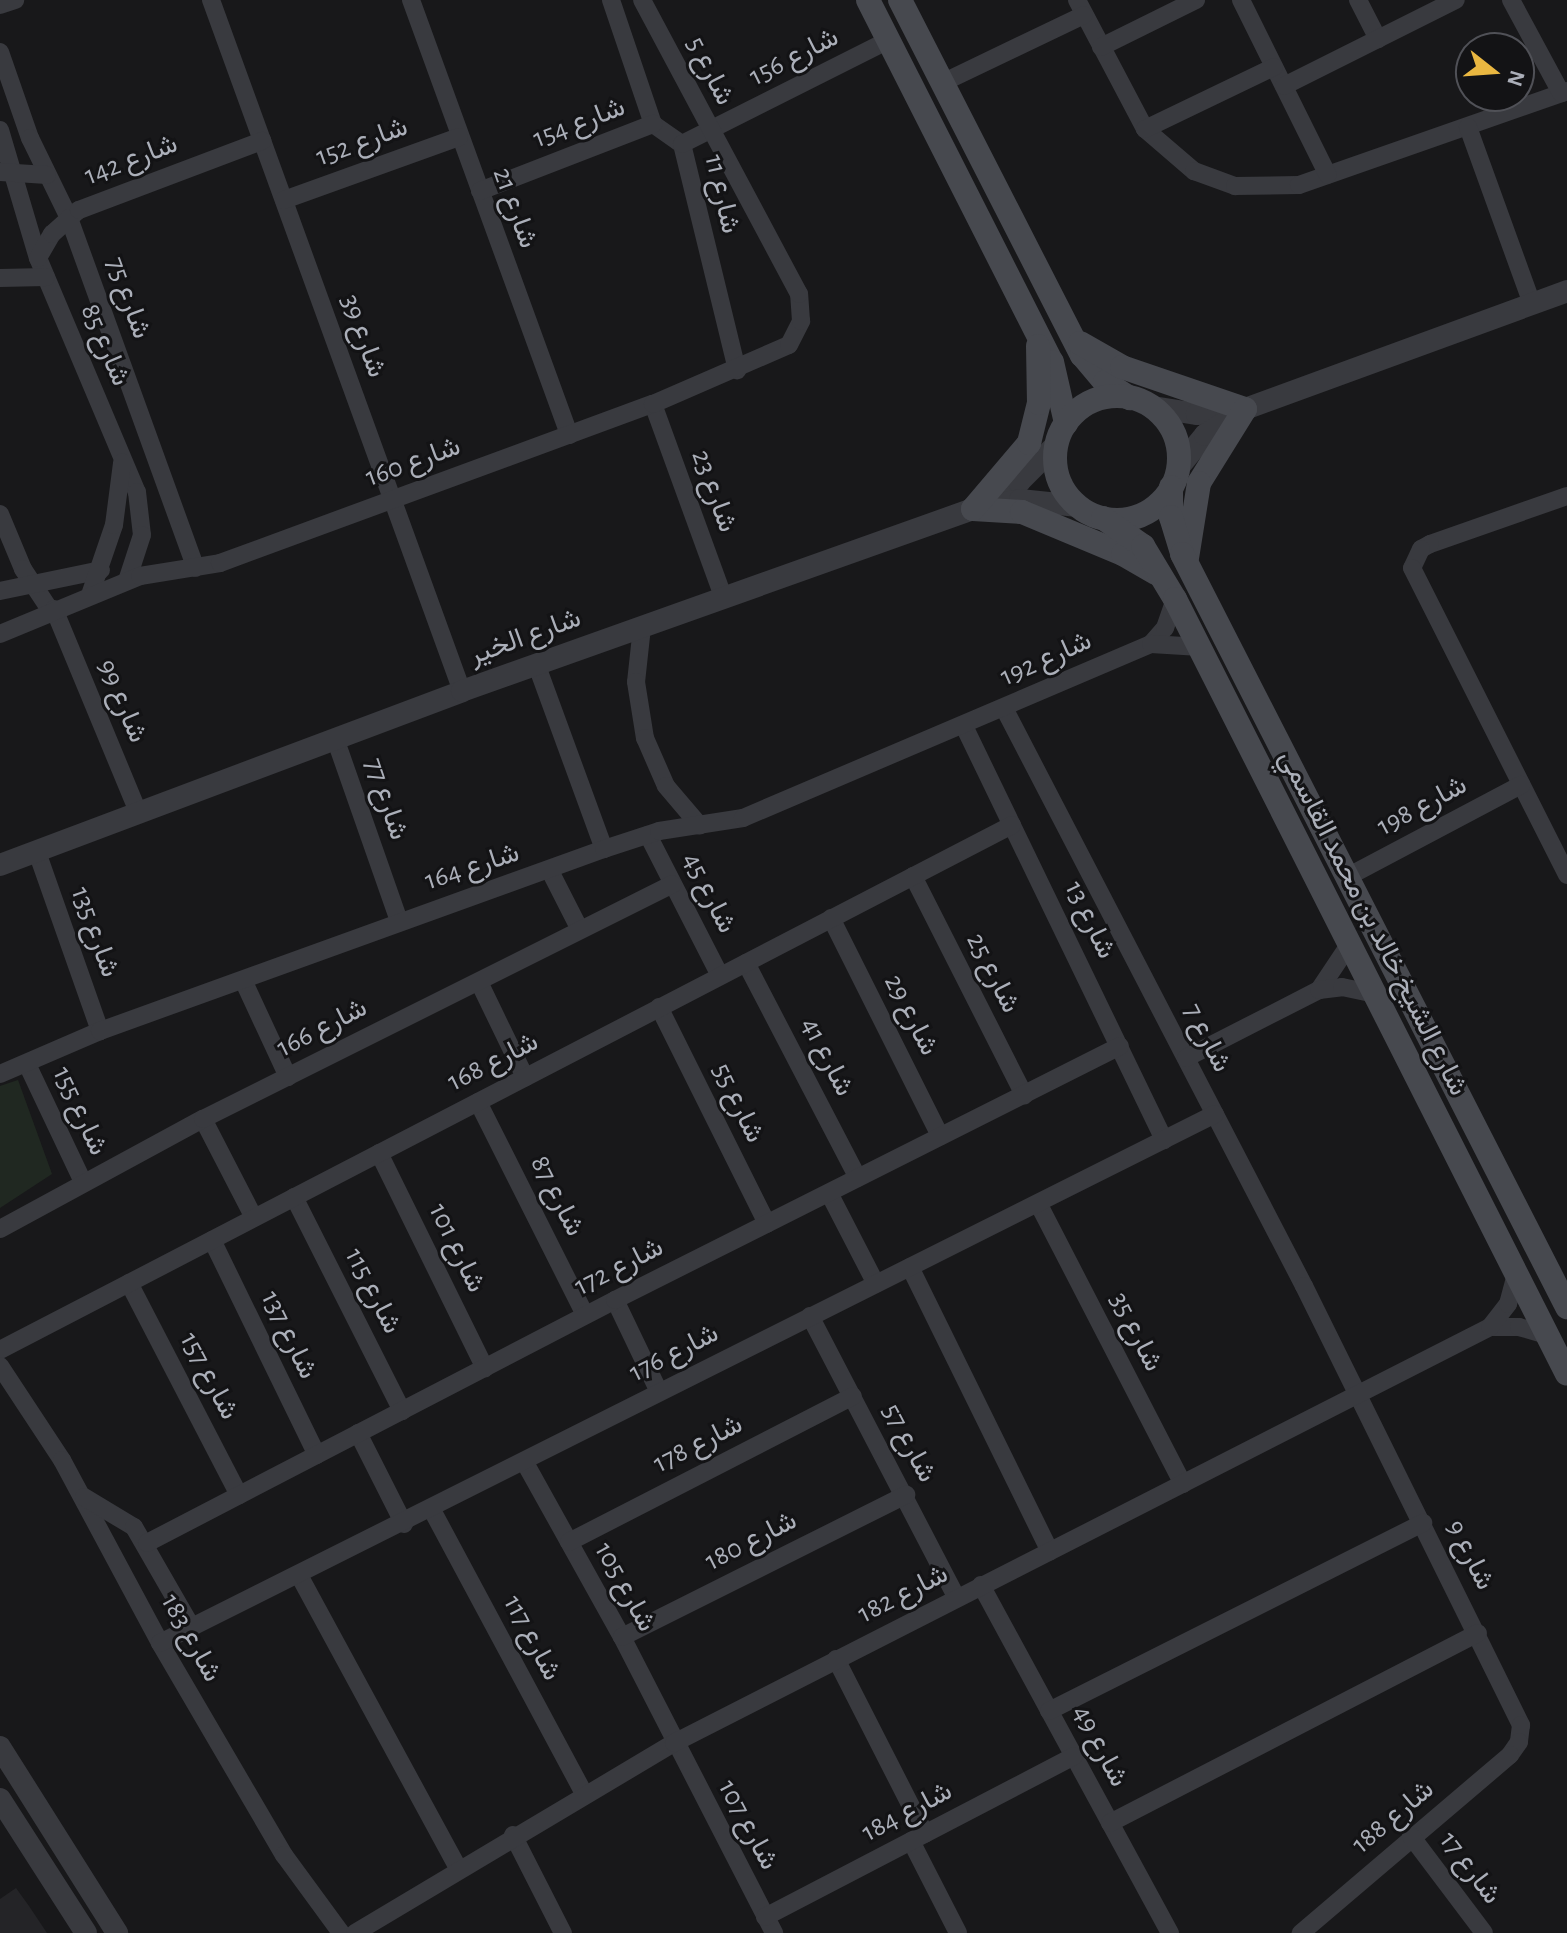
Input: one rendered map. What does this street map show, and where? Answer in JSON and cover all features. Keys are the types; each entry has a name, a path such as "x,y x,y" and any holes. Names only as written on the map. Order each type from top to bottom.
{"main road":[{"path":"868,0 1062,388 1058,476 1078,506 1103,518 1146,512 1174,478 1171,429 1153,407 1130,398 1096,373 1070,334 900,0"},
{"path":"1070,334 1108,361 1245,409 1199,483 1187,565"},
{"path":"973,509 1015,466 1034,431 1040,381 1038,336"},
{"path":"1062,433 1099,398 1130,398"},
{"name":"شارع الشيخ خالد بن محمد القاسمي","path":"1174,478 1173,532 1187,565 1349,876 1567,1307"},
{"path":"973,509 1006,509 1036,517 1123,554 1170,589"},
{"name":"شارع الشيخ خالد بن محمد القاسمي","path":"1103,518 1134,537 1170,589 1567,1374"}],"street":[{"path":"0,5 15,0"},
{"name":"شارع 39","path":"211,0 462,691"},
{"name":"شارع 21","path":"411,0 569,435"},
{"path":"611,0 653,124"},
{"name":"شارع 5","path":"642,0 709,132 799,294"},
{"path":"1101,47 1196,0"},
{"path":"1241,0 1328,175"},
{"path":"1358,0 1378,39"},
{"path":"1284,86 1456,0"},
{"path":"942,83 1080,7 1145,129 1185,165 1235,186 1278,189 1328,175 1564,92 1511,0"},
{"name":"شارع 156","path":"682,144 889,40"},
{"name":"شارع 75","path":"0,52 47,175 69,218 196,568"},
{"path":"1145,129 1274,67"},
{"name":"شارع 11","path":"653,124 682,144 737,370"},
{"name":"شارع 154","path":"480,191 653,124"},
{"path":"1468,127 1532,304"},
{"name":"شارع 85","path":"0,130 7,172 38,258 137,492 142,535 127,581"},
{"name":"شارع 152","path":"284,200 459,137"},
{"name":"شارع 142","path":"38,258 69,218 89,205 262,141"},
{"path":"7,172 47,175"},
{"path":"0,278 46,277"},
{"path":"1153,407 1212,414 1245,409 1567,291"},
{"name":"شارع 160","path":"0,634 127,581 153,572 196,568 569,435 737,370 789,345 801,321 799,294"},
{"name":"شارع 23","path":"653,404 723,596"},
{"path":"1174,478 1205,435 1245,409"},
{"path":"973,509 1019,482 1062,433"},
{"path":"90,595 101,570 119,502 123,456"},
{"path":"137,492 166,483"},
{"path":"1567,496 1430,544 1421,549 1412,568 1567,875"},
{"name":"شارع الخير","path":"0,865 462,691 973,509 1020,500 1078,506"},
{"name":"شارع 99","path":"0,514 31,584 52,610 139,814"},
{"path":"0,591 101,570"},
{"path":"1151,644 1165,628 1170,589"},
{"path":"642,627 636,682 645,738 666,786 700,826"},
{"name":"شارع 192","path":"964,726 1151,644 1200,647"},
{"path":"537,666 604,849"},
{"name":"شارع 7","path":"1004,708 1359,1396"},
{"name":"شارع 164","path":"0,1074 100,1031 604,849 648,835 753,814 964,726"},
{"name":"شارع 13","path":"964,726 1164,1140"},
{"name":"شارع 77","path":"336,741 399,921"},
{"name":"شارع 198","path":"1349,876 1521,785"},
{"name":"شارع 168","path":"0,1350 1012,825"},
{"name":"شارع 45","path":"648,835 720,976"},
{"name":"شارع 135","path":"37,852 100,1031"},
{"path":"550,871 579,928"},
{"name":"شارع 25","path":"913,876 1024,1095"},
{"name":"شارع 166","path":"0,1229 203,1119 479,982 579,928 673,884"},
{"name":"شارع 29","path":"831,918 940,1136"},
{"path":"1319,990 1349,945"},
{"name":"شارع 41","path":"746,963 858,1178"},
{"path":"243,980 288,1077"},
{"path":"479,982 525,1077"},
{"path":"1186,1058 1319,990 1353,988 1375,994"},
{"name":"شارع 55","path":"659,1007 767,1224"},
{"name":"شارع 172","path":"147,1543 585,1315 1120,1046"},
{"name":"شارع 155","path":"27,1064 83,1182"},
{"name":"شارع 87","path":"478,1102 585,1315"},
{"name":"شارع 176","path":"160,1643 300,1577 659,1392 1039,1205 1215,1114"},
{"path":"203,1119 254,1218"},
{"name":"شارع 101","path":"379,1153 485,1368"},
{"path":"829,1193 876,1284"},
{"name":"شارع 115","path":"294,1197 402,1411"},
{"name":"شارع 35","path":"1039,1205 1183,1484"},
{"name":"شارع 137","path":"212,1240 317,1455"},
{"path":"910,1267 1050,1551"},
{"path":"1490,1327 1508,1304 1516,1274"},
{"name":"شارع 157","path":"129,1283 239,1495"},
{"path":"615,1300 659,1392"},
{"name":"شارع 57","path":"810,1316 957,1598"},
{"path":"1490,1327 1519,1327 1547,1335"},
{"name":"شارع 182","path":"355,1933 513,1835 674,1743 1490,1327"},
{"name":"شارع 183","path":"0,1366 84,1497 160,1643 298,1877 341,1933"},
{"name":"شارع 178","path":"569,1542 853,1396"},
{"name":"شارع 9","path":"1359,1396 1519,1715 1519,1742"},
{"path":"358,1433 404,1524"},
{"name":"شارع 105","path":"524,1461 622,1637 674,1743"},
{"name":"شارع 180","path":"622,1637 906,1495"},
{"path":"84,1497 123,1517 147,1543 192,1628"},
{"name":"شارع 117","path":"432,1510 584,1793"},
{"path":"1049,1711 1423,1523"},
{"path":"300,1577 458,1868"},
{"name":"شارع 49","path":"981,1585 1170,1933"},
{"path":"1110,1823 1478,1633"},
{"path":"836,1659 918,1837 958,1933"},
{"name":"شارع 188","path":"1301,1933 1519,1742"},
{"name":"شارع 107","path":"674,1743 769,1925"},
{"path":"0,1747 117,1933"},
{"name":"شارع 184","path":"769,1925 918,1837 1074,1756"},
{"path":"0,1799 86,1933"},
{"path":"513,1835 563,1933"},
{"name":"شارع 17","path":"1411,1836 1484,1933"}],"shaded area":[{"path":"18,1080 52,1174 0,1208 0,1086"},
{"path":"16,1888 47,1933 0,1933 0,1899"}]}
